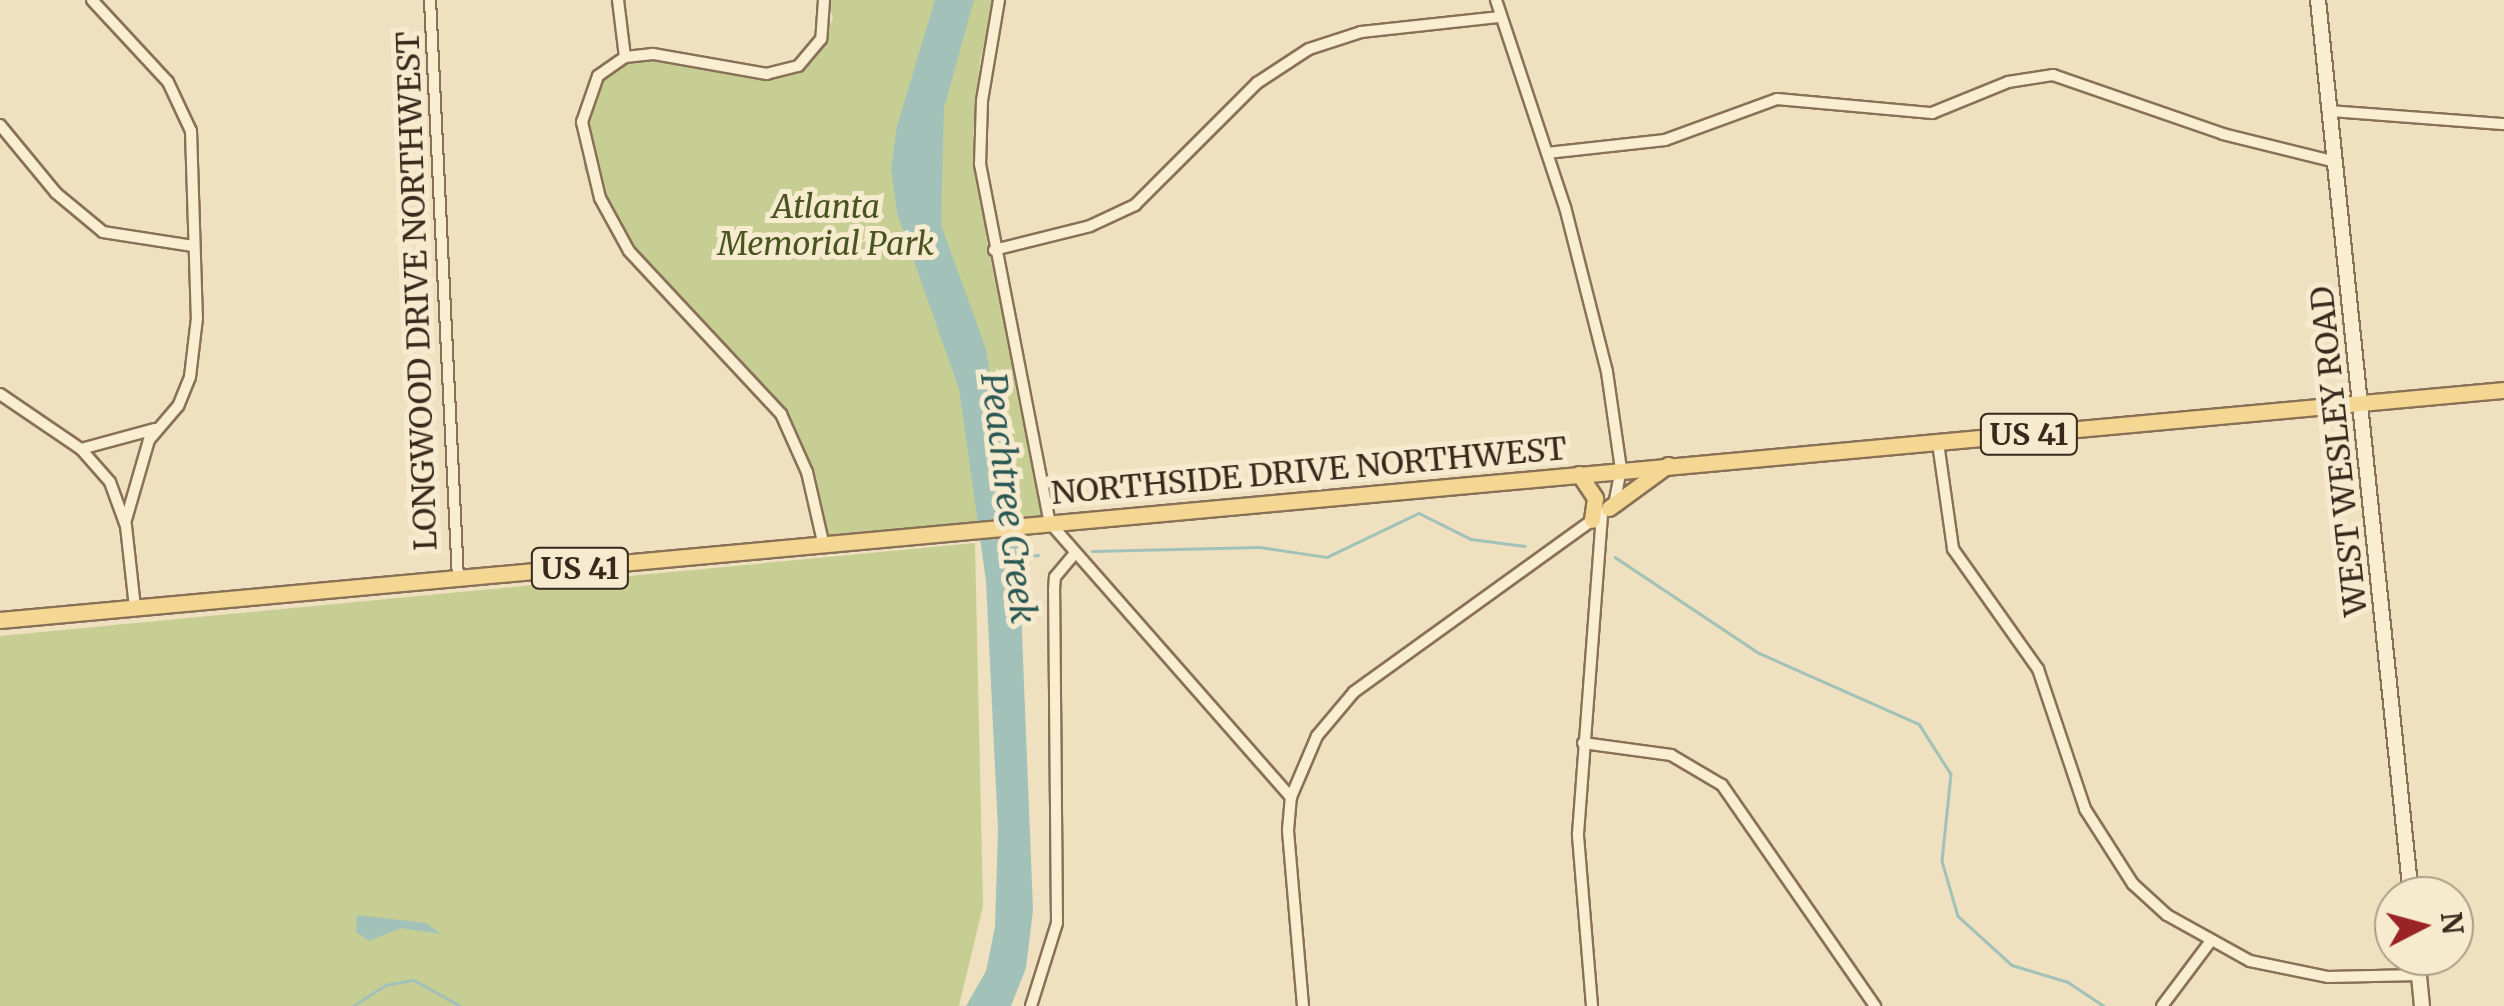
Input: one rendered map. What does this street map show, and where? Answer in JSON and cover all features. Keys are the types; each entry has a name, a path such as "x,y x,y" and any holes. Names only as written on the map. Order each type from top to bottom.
{"main road":[{"name":"NORTHSIDE DRIVE NORTHWEST","path":"0,620 2504,390"},
{"path":"1579,474 1601,514 1668,465"}],"street":[{"path":"93,0 168,82 187,112 197,318 190,376 178,406 156,428 125,523"},
{"name":"LONGWOOD DRIVE NORTHWEST","path":"430,0 458,578"},
{"path":"618,0 625,57"},
{"path":"824,0 821,39 789,70 767,74 653,54 625,57 598,76 582,107 600,198 640,265 781,414 807,472 824,546"},
{"path":"999,0 980,140 994,250 1050,523 1291,797"},
{"path":"1496,0 1498,17 1547,153 1607,372 1621,470 1601,514 1583,743 1578,876 1592,1006"},
{"name":"WEST WESLEY ROAD","path":"2318,0 2409,876"},
{"path":"994,250 1090,226 1135,205 1257,83 1308,48 1361,32 1498,17"},
{"path":"1547,153 1665,140 1777,99 1932,113 2008,82 2053,75 2223,134 2336,162"},
{"path":"2330,111 2504,124"},
{"path":"0,125 56,192 103,232 193,246"},
{"path":"0,394 82,449 110,482 125,523 135,608"},
{"path":"82,449 156,428"},
{"path":"1938,442 1954,548 2038,669 2096,832 2146,898 2210,942 2250,962 2304,974 2374,975"},
{"path":"1303,1006 1288,830 1291,797 1317,736 1354,692 1601,514"},
{"path":"1031,1006 1057,924 1054,590 1055,577 1074,554"},
{"path":"1583,743 1671,755 1722,785 1875,1006"},
{"path":"2162,1006 2210,942"},
{"path":"2419,976 2422,1006"}],"green space":[{"name":"Atlanta Memorial Park","path":"828,0 995,0 980,61 973,136 988,249 1052,528 987,521 828,536 810,468 778,406 616,230 584,169 587,84 623,55 774,76 811,60 833,19"},
{"path":"975,543 983,906 959,1006 0,1006 0,636"}],"water":[{"name":"Peachtree Creek","path":"935,0 974,0 944,108 941,225 986,349 1006,478 1017,508 1033,910 1026,968 1011,1006 966,1006 986,971 995,927 998,829 986,581 959,389 897,213 891,169 897,126"},
{"path":"357,915 426,923 441,934 401,928 369,941 356,932"}],"waterway":[{"path":"1092,551 1260,547 1327,557 1419,513 1471,539 1525,546"},
{"name":"Peachtree Creek","path":"1020,557 1038,555"},
{"path":"1615,557 1759,653 1919,724 1951,774 1942,861 1958,916 2012,965 2068,982 2104,1006"},
{"path":"353,1006 385,985 414,980 461,1006"}]}
